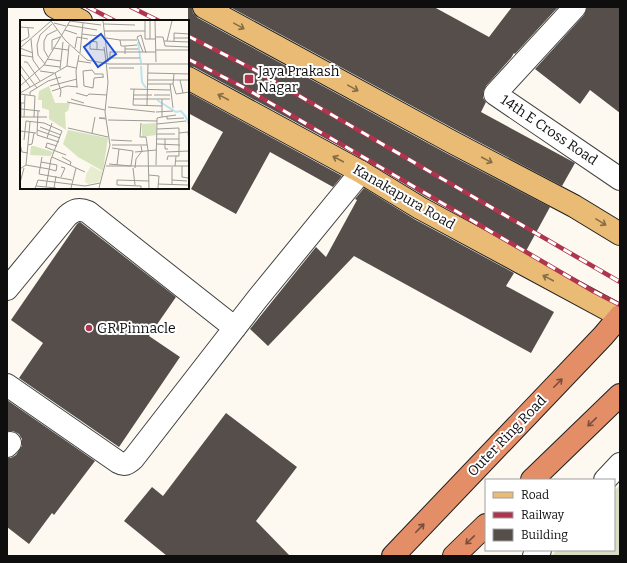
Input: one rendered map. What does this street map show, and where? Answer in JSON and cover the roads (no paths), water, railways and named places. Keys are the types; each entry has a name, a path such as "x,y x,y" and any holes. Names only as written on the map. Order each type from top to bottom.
{"highway":[{"name":"Outer Ring Road","path":"393,556 584,354 603,336 620,316"},
{"path":"533,479 620,395"},
{"path":"454,556 485,526"}],"main road":[{"path":"55,7 79,20"},
{"path":"204,7 574,206 620,234"},
{"name":"Kanakapura Road","path":"189,79 361,172 420,208 620,316"}],"street":[{"name":"14th E Cross Road","path":"575,7 495,94 618,172"},
{"path":"7,385 118,462 123,464 128,463 134,459 235,328 361,172"},
{"path":"7,289 67,216 73,211 81,209 88,212 235,328"},
{"path":"607,479 620,464"}],"railway":[{"path":"88,7 113,20"},
{"path":"131,7 157,20"},
{"path":"189,37 253,69 620,282"},
{"path":"189,60 243,87 593,291 620,305"}],"place":[{"name":"Jaya Prakash Nagar","path":"249,79"},
{"name":"GR Pinnacle","path":"89,328"}]}
